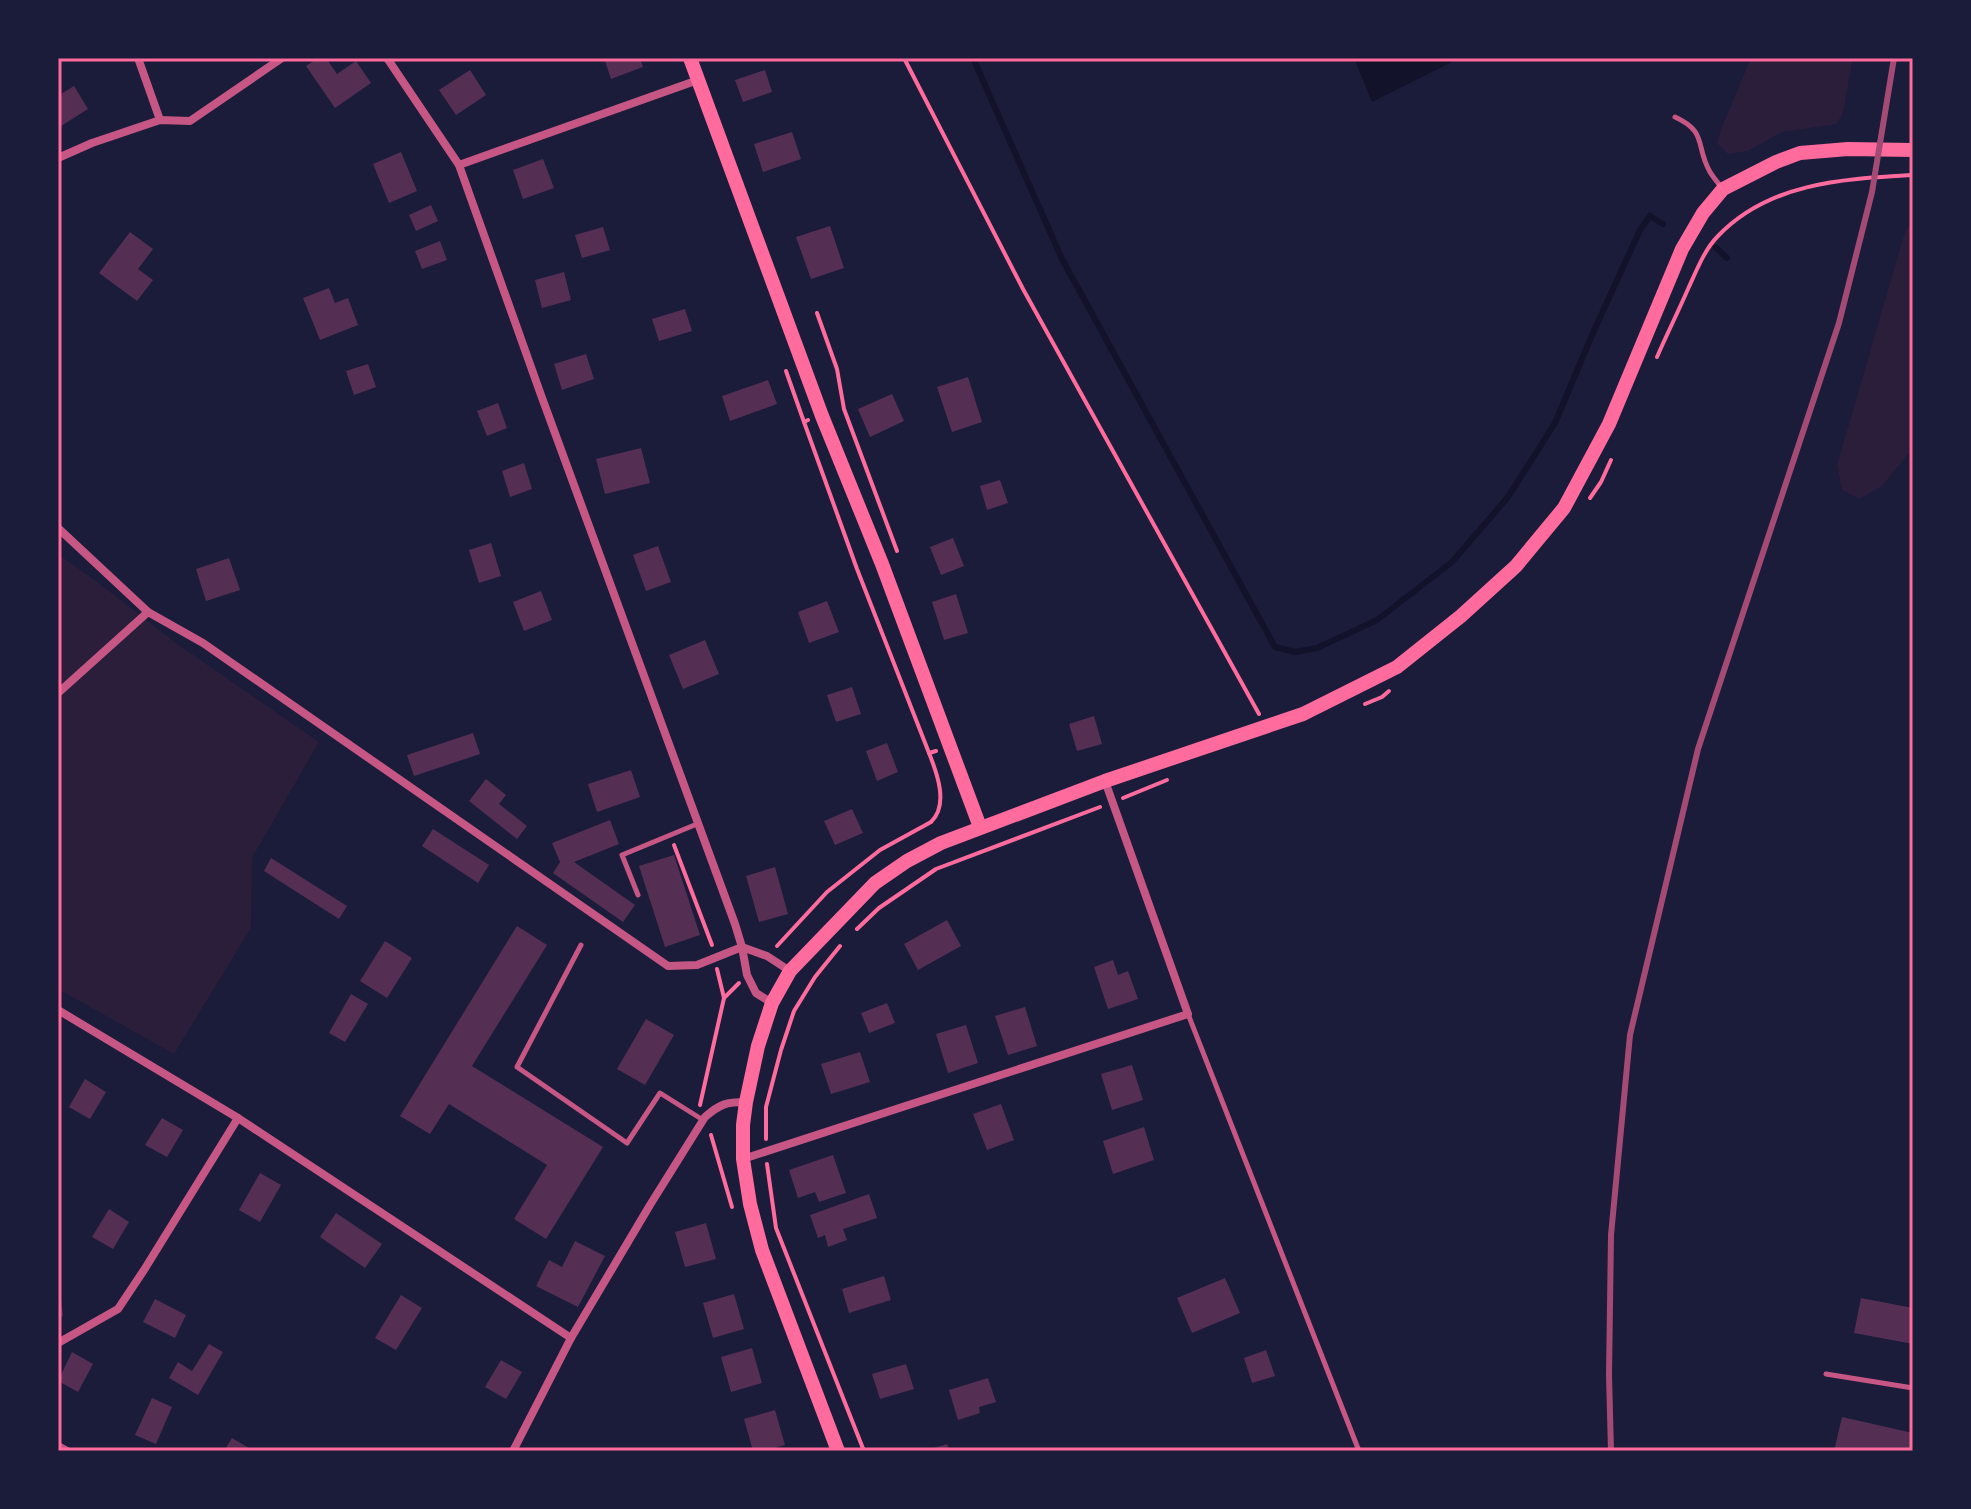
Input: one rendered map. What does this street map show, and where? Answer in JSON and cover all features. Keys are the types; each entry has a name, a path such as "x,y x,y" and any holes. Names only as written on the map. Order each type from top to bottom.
{"main road":[{"path":"690,58 822,416 882,564 980,827"},
{"path":"838,1451 762,1250 743,1159 746,1102 758,1046 772,1003 790,971 875,883 930,849 1105,781 1303,714 1397,667 1461,616 1516,566 1564,508 1609,424 1682,249 1703,213 1723,189 1800,153 1848,149 1913,150"}],"street":[{"path":"138,58 160,120"},
{"path":"58,158 160,120 190,121 282,58"},
{"path":"387,58 459,165 742,947 747,975 756,993 772,1003"},
{"path":"459,165 698,80"},
{"path":"58,528 148,612 203,643 668,966 697,965 742,947 767,956 790,971"},
{"path":"58,693 148,612"},
{"path":"743,1159 1188,1014 1105,781"},
{"path":"58,1010 238,1118 571,1338"},
{"path":"513,1451 571,1338 703,1120 718,1106 728,1102 746,1102"},
{"path":"58,1343 118,1309 238,1118"},
{"path":"58,1446 67,1451"}],"lane":[{"path":"1675,117 1691,124 1709,170 1723,189"},
{"path":"638,895 622,855 697,824"},
{"path":"581,945 517,1067 627,1143 660,1093 703,1120"},
{"path":"1188,1014 1359,1451"},
{"path":"1826,1374 1913,1388"}],"path":[{"path":"904,58 1023,289 1266,727"},
{"path":"844,409 804,422 929,753"},
{"path":"671,835 683,874 710,938 724,998"}],"shaded area":[{"path":"1354,58 1460,58 1372,102"},
{"path":"1751,58 1853,58 1843,112 1837,124 1782,132 1748,151 1728,154 1717,143"},
{"path":"1913,219 1913,448 1882,486 1859,499 1842,490 1837,465 1905,232"},
{"path":"58,554 176,643 319,742 252,858 251,928 174,1054 58,989"}],"building":[{"path":"318,58 326,58 337,74 356,61 371,83 335,108 306,66"},
{"path":"604,58 640,58 643,67 611,79"},
{"path":"470,70 486,95 456,115 439,90"},
{"path":"765,70 772,92 743,102 735,80"},
{"path":"74,86 88,109 58,128 58,96"},
{"path":"792,132 801,159 763,172 754,144"},
{"path":"401,152 417,191 389,203 373,164"},
{"path":"543,159 554,188 523,199 513,170"},
{"path":"431,205 438,221 416,231 409,215"},
{"path":"830,226 844,268 811,279 796,237"},
{"path":"603,227 610,250 582,258 575,235"},
{"path":"130,232 153,249 138,269 153,280 137,301 99,273"},
{"path":"440,241 447,260 422,269 415,251"},
{"path":"564,272 571,300 542,308 535,280"},
{"path":"329,288 335,303 348,298 358,325 320,340 303,298"},
{"path":"685,309 692,331 659,341 652,319"},
{"path":"586,354 594,379 562,390 554,364"},
{"path":"368,364 376,387 354,395 346,371"},
{"path":"968,377 982,422 952,432 937,387"},
{"path":"768,380 777,404 730,421 722,396"},
{"path":"892,394 904,421 870,437 858,409"},
{"path":"498,403 507,428 487,436 477,411"},
{"path":"641,448 650,483 605,494 596,459"},
{"path":"524,463 532,489 510,497 502,471"},
{"path":"1000,480 1008,503 987,510 980,486"},
{"path":"953,538 964,566 941,575 930,547"},
{"path":"491,543 501,576 479,583 469,550"},
{"path":"658,546 671,582 646,591 633,555"},
{"path":"229,558 240,590 206,601 196,569"},
{"path":"541,591 552,620 524,631 513,602"},
{"path":"956,594 968,633 944,640 932,602"},
{"path":"827,601 839,632 809,643 798,612"},
{"path":"705,640 719,674 683,689 669,655"},
{"path":"852,687 861,714 836,722 827,695"},
{"path":"1094,716 1102,744 1077,751 1069,724"},
{"path":"473,733 480,754 414,776 407,755"},
{"path":"887,743 898,772 877,781 866,751"},
{"path":"631,770 640,797 597,812 588,784"},
{"path":"486,779 506,795 499,804 527,826 517,839 469,801"},
{"path":"852,809 863,833 835,845 824,821"},
{"path":"610,820 619,844 574,862 635,905 623,922 553,873 560,862 552,843"},
{"path":"433,829 489,865 478,883 422,846"},
{"path":"674,855 700,935 665,947 639,866"},
{"path":"271,858 347,906 339,919 264,871"},
{"path":"775,867 788,914 759,922 746,876"},
{"path":"947,920 961,946 918,970 904,944"},
{"path":"517,926 547,945 472,1066 603,1147 546,1239 514,1219 547,1165 449,1104 430,1134 400,1116"},
{"path":"385,941 412,958 387,998 360,981"},
{"path":"1113,960 1118,975 1128,971 1138,999 1108,1009 1094,967"},
{"path":"351,994 368,1004 345,1042 329,1033"},
{"path":"887,1003 895,1023 869,1033 861,1013"},
{"path":"1025,1007 1037,1046 1008,1055 995,1016"},
{"path":"646,1019 674,1035 645,1085 617,1069"},
{"path":"966,1025 978,1063 948,1073 936,1034"},
{"path":"860,1052 870,1082 831,1094 821,1064"},
{"path":"1132,1065 1143,1100 1112,1110 1101,1074"},
{"path":"85,1079 106,1092 90,1119 69,1107"},
{"path":"1001,1104 1014,1140 987,1150 973,1114"},
{"path":"162,1118 183,1130 167,1157 145,1145"},
{"path":"1144,1127 1154,1160 1113,1174 1103,1141"},
{"path":"833,1155 846,1193 819,1202 815,1192 798,1198 789,1170"},
{"path":"260,1173 281,1185 260,1222 239,1210"},
{"path":"869,1194 877,1218 843,1229 847,1240 828,1247 825,1235 818,1238 810,1215"},
{"path":"109,1209 129,1222 113,1249 92,1237"},
{"path":"336,1213 382,1244 365,1268 320,1237"},
{"path":"706,1223 716,1259 685,1267 675,1232"},
{"path":"575,1241 605,1256 578,1307 536,1286 549,1260 562,1267"},
{"path":"884,1276 891,1300 849,1313 842,1289"},
{"path":"1225,1278 1240,1313 1192,1333 1177,1298"},
{"path":"58,1292 63,1316 58,1317"},
{"path":"734,1294 744,1329 713,1338 703,1303"},
{"path":"401,1295 422,1308 396,1350 375,1338"},
{"path":"1861,1298 1913,1308 1913,1344 1854,1333"},
{"path":"155,1299 186,1315 175,1338 143,1322"},
{"path":"209,1344 223,1352 198,1395 169,1378 178,1362 192,1371"},
{"path":"752,1348 762,1383 731,1392 721,1357"},
{"path":"1266,1350 1275,1376 1252,1383 1244,1358"},
{"path":"72,1352 93,1364 78,1392 58,1381"},
{"path":"501,1360 522,1372 506,1399 485,1387"},
{"path":"906,1364 914,1389 880,1399 872,1374"},
{"path":"988,1378 996,1402 979,1407 980,1413 958,1420 949,1390"},
{"path":"152,1398 172,1407 156,1444 135,1435"},
{"path":"775,1410 785,1445 753,1451 744,1419"},
{"path":"1842,1417 1913,1433 1913,1451 1834,1451"},
{"path":"232,1438 254,1451 224,1451"},
{"path":"947,1444 950,1451 927,1450"}],"waterway":[{"path":"973,58 1062,259 1275,647 1295,652 1317,648 1377,620 1452,562 1508,497 1555,423 1640,230 1650,216 1663,224"},
{"path":"1716,248 1727,258"}],"railway":[{"path":"1611,1451 1611,1235 1630,1035 1698,749 1839,323 1872,192 1894,58"}]}
